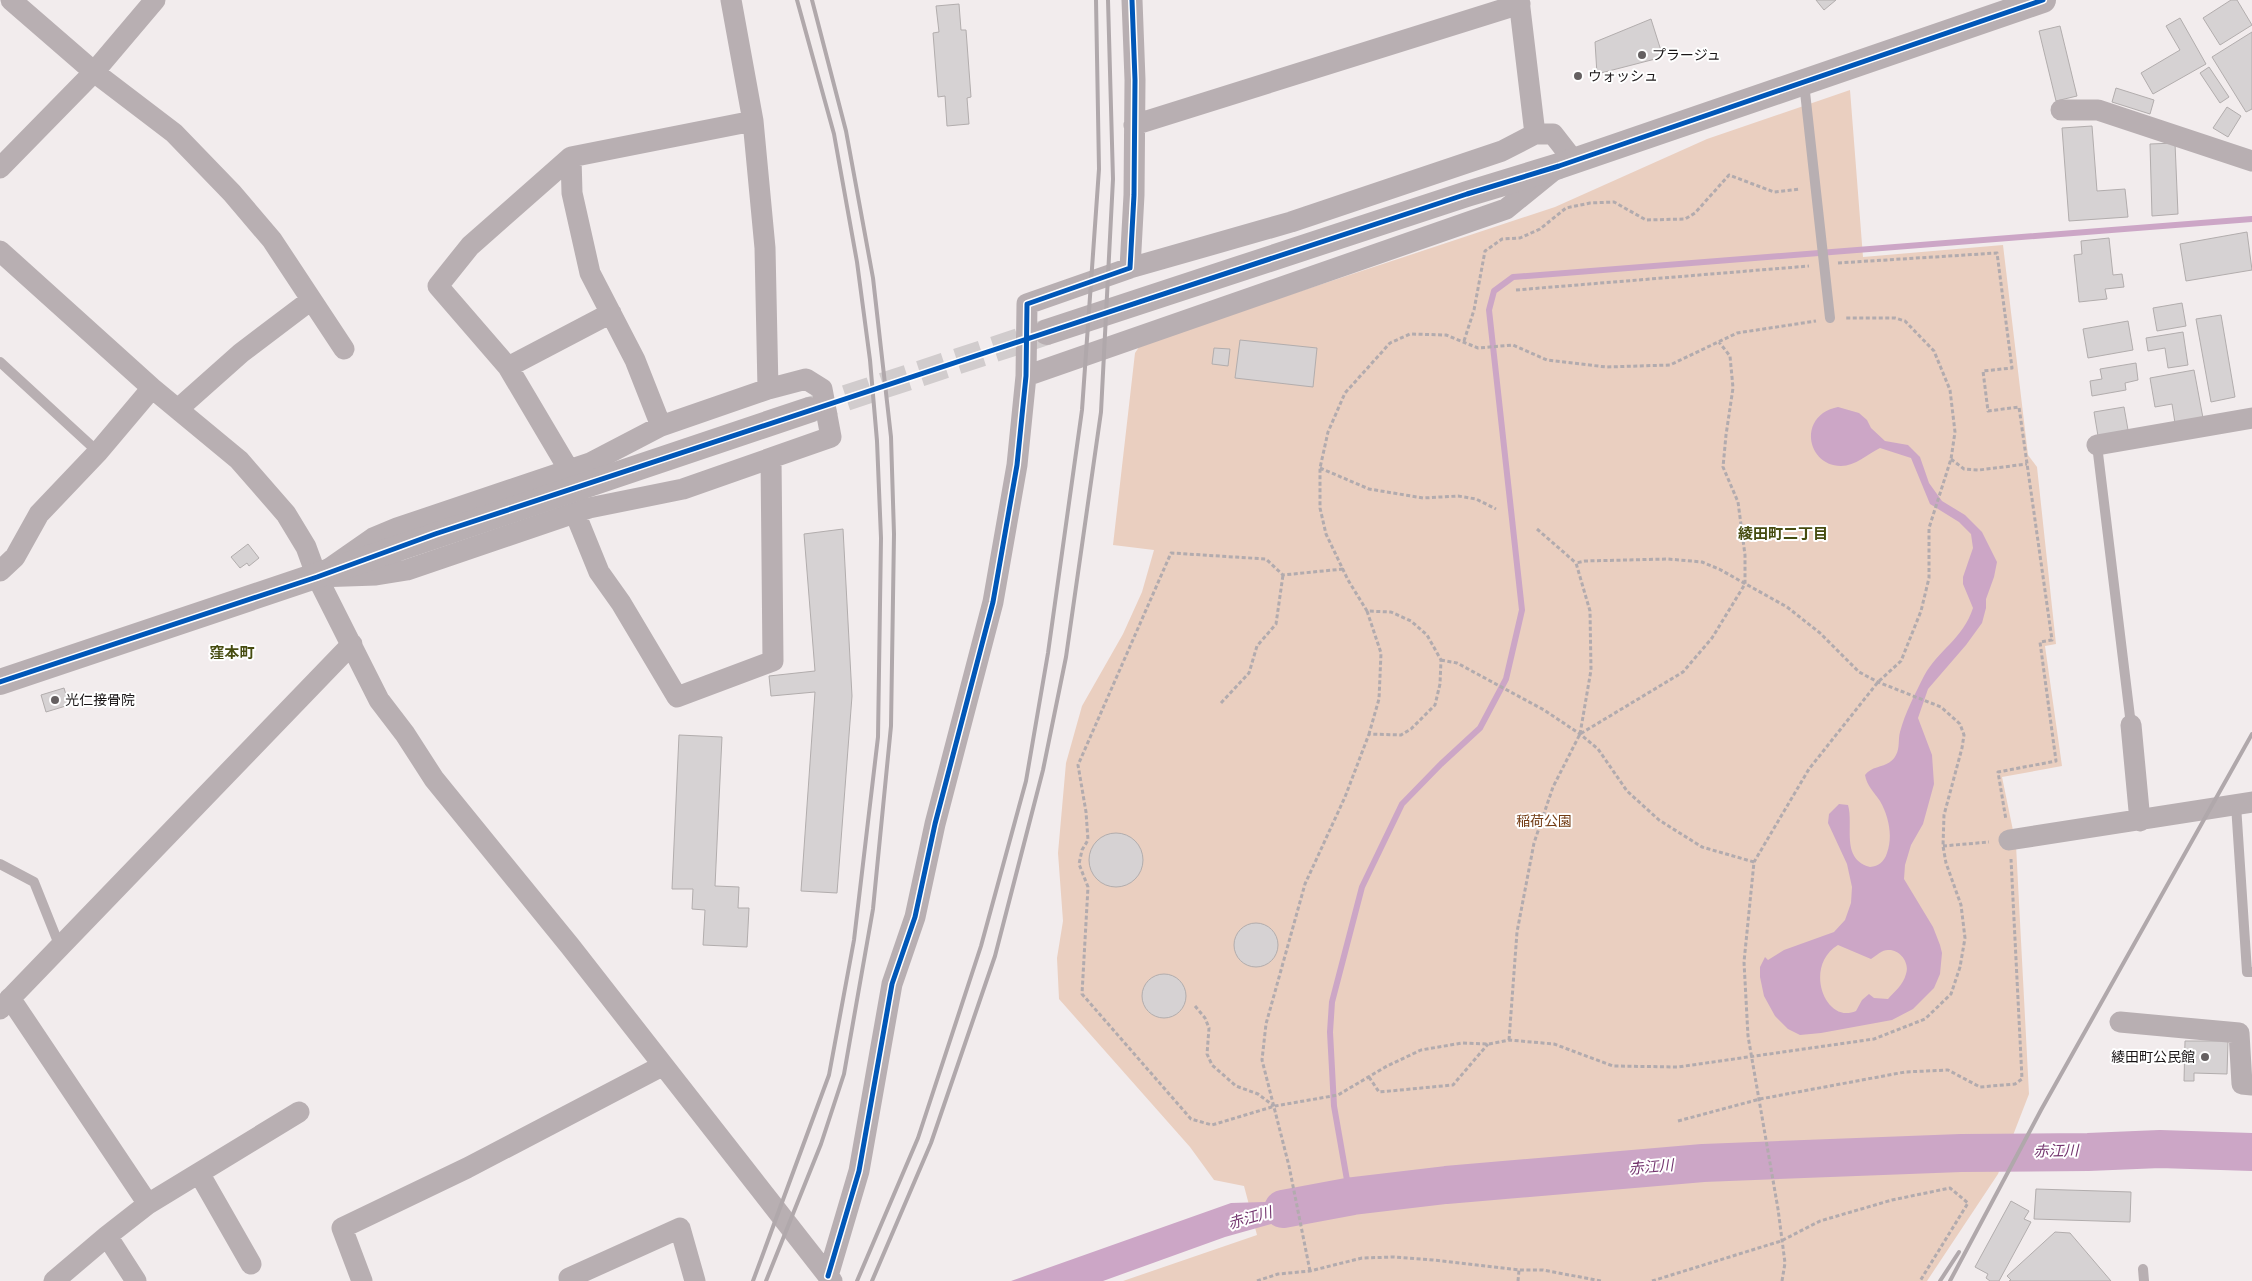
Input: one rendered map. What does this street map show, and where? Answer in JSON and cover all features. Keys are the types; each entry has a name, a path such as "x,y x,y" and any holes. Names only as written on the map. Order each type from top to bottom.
{"street":[{"path":"11,0 94,72 174,134 232,193 272,240 344,349"},
{"path":"0,168 94,72 155,0"},
{"path":"731,0 753,121 765,248 768,389"},
{"path":"1130,268 1134,195 1132,0"},
{"path":"1047,332 1567,163 2043,0"},
{"path":"1134,125 1520,2 1535,134"},
{"path":"2061,110 2098,110 2252,161"},
{"path":"569,470 508,367 438,286 470,246 572,157 753,121"},
{"path":"830,1278 860,1171 892,984 915,916 935,824 993,602 1017,465 1026,376 1027,304 1130,268 1291,222 1502,151 1535,134 1553,134 1567,163"},
{"path":"572,157 572,193 590,273 635,360 661,426"},
{"path":"1026,376 1506,209 1567,163"},
{"path":"0,251 152,388 239,460 286,514 306,547 317,577 379,700 405,734 434,779 570,946 662,1066 830,1278"},
{"path":"178,409 241,353 311,300"},
{"path":"508,367 611,314"},
{"path":"806,379 822,389 831,437 683,489 589,508 407,570 376,574 317,577 373,538 472,501 590,463 661,426 768,389 806,379"},
{"path":"0,571 15,557 39,514 98,452 152,388"},
{"path":"0,682 317,577 435,534 809,410"},
{"path":"2096,445 2252,418"},
{"path":"574,513 599,572 621,603 677,697 773,661 771,458"},
{"path":"148,1204 5,1003 352,644"},
{"path":"2131,725 2140,821"},
{"path":"2010,840 2244,804"},
{"path":"2120,1022 2238,1033 2242,1084 2252,1085"},
{"path":"362,1281 342,1228 467,1168 662,1066"},
{"path":"54,1281 148,1204 299,1112"},
{"path":"199,1173 251,1264"},
{"path":"570,1281 569,1278 680,1228 696,1281"},
{"path":"107,1236 136,1281"}],"lane":[{"path":"1804,81 1830,318"},
{"path":"0,362 98,452"},
{"path":"2096,445 2131,725"},
{"path":"2244,804 2247,972 2252,972"},
{"path":"0,864 34,882 60,947"},
{"path":"2143,1269 2144,1281"}],"path":[{"path":"1464,341 1474,310 1485,251 1502,239 1520,238 1540,230 1566,208 1590,203 1614,202 1646,220 1685,219 1695,213 1729,175 1774,192 1816,188"},
{"path":"1516,290 1825,264 1997,253 2012,368 1984,371 1988,411 2019,407 2052,640 2040,642 2056,761 1998,772 2010,840 2022,1079 2015,1084 1980,1087 1948,1070 1904,1072 1761,1101 1678,1121"},
{"path":"1310,1271 1289,1166 1262,1060 1266,1024 1305,884 1345,796 1369,734 1379,699 1381,653 1367,611 1326,534 1320,508 1320,468 1328,432 1345,393 1390,343 1410,334 1446,335 1478,348 1513,345 1546,360 1606,367 1670,365 1736,333 1795,326 1830,318 1895,318 1905,322 1934,351 1950,390 1955,432 1951,459 1930,528 1928,578 1921,612 1901,661 1878,682 1809,769 1754,862 1744,962 1748,1036 1761,1101 1778,1209 1785,1263 1782,1281"},
{"path":"1580,734 1683,672 1712,638 1745,584 1745,555 1738,502 1723,467 1734,388 1730,356 1718,342"},
{"path":"1951,459 1964,469 1979,470 2027,464"},
{"path":"1320,468 1369,489 1423,498 1458,496 1476,499 1496,509"},
{"path":"1509,1040 1517,932 1534,843 1553,787 1580,734 1591,670 1590,611 1576,563 1537,529"},
{"path":"1343,569 1283,575 1266,559 1171,553 1078,765 1088,840 1082,850 1079,864 1088,887 1082,994 1191,1119 1212,1126 1274,1106 1338,1095 1387,1066 1421,1050 1462,1043 1489,1044 1509,1040 1554,1044 1613,1066 1678,1068 1874,1039 1925,1019 1951,994 1960,967 1965,938 1961,905 1946,863 1944,846 1944,815 1964,735 1960,724 1941,707 1878,682 1859,672 1820,633 1787,607 1702,562 1668,560 1585,561 1576,563"},
{"path":"1221,703 1249,673 1257,646 1276,624 1283,575"},
{"path":"1367,611 1390,612 1411,622 1427,635 1441,660 1440,684 1435,705 1417,723 1401,735 1369,734"},
{"path":"1441,660 1457,663 1544,710 1580,734 1598,749 1627,791 1659,820 1702,847 1754,862"},
{"path":"1944,846 2010,840"},
{"path":"1195,1006 1205,1018 1209,1028 1207,1054 1212,1065 1236,1086 1258,1094 1274,1106"},
{"path":"1369,1077 1379,1092 1454,1085 1489,1044"},
{"path":"1652,1281 1781,1241 1820,1221 1892,1200 1950,1188 1968,1203 1920,1281"},
{"path":"1257,1281 1278,1274 1310,1271 1362,1258 1433,1260 1520,1270 1543,1270 1601,1281"},
{"path":"1518,1281 1520,1270"}],"green space":[{"name":"稲荷公園","path":"1850,90 1863,257 2003,245 2028,455 2037,467 2056,644 2045,646 2062,766 2002,777 2016,845 2029,1094 1998,1174 1927,1281 1123,1281 1257,1235 1244,1186 1214,1180 1190,1147 1059,999 1057,958 1063,921 1058,853 1066,763 1082,706 1123,634 1142,592 1154,550 1113,545 1135,353 1141,344 1555,207 1707,139"}],"water":[{"path":"1838,407 1859,413 1885,441 1908,445 1920,457 1929,483 1942,501 1965,515 1982,532 1997,562 1986,599 1982,623 1966,645 1928,689 1918,718 1932,755 1934,784 1923,824 1911,845 1905,865 1904,879 1933,927 1940,945 1942,953 1940,974 1934,988 1913,1009 1892,1020 1800,1035 1788,1029 1775,1016 1764,996 1760,967 1765,957 1768,960 1784,950 1834,932 1845,920 1851,903 1852,887 1847,864 1828,823 1829,814 1839,804 1848,805 1851,849 1855,857 1861,863 1870,867 1879,865 1883,861 1890,840 1888,820 1880,801 1869,786 1865,775 1872,769 1885,765 1896,755 1900,732 1910,704 1924,676 1963,628 1973,608 1963,584 1963,577 1973,548 1971,534 1959,522 1930,504 1911,458 1880,448 1856,462 1841,466 1831,464 1816,454 1812,446 1812,428 1816,420 1823,413","holes":["1838,945 1871,959 1886,950 1892,950 1900,954 1907,965 1905,978 1901,985 1888,999 1874,998 1869,994 1862,1000 1856,1011 1845,1013 1835,1010 1827,1002 1822,991 1820,979 1822,966 1827,954"]},
{"path":"1360,1199 1225,1237 1103,1281 1011,1281 1231,1203"}],"building":[{"path":"1816,0 1836,0 1824,10"},
{"path":"2231,0 2237,0 2252,25 2220,45 2203,18"},
{"path":"959,4 961,30 966,30 971,97 967,98 969,124 947,126 945,96 938,97 933,33 939,32 936,6"},
{"path":"2180,18 2206,64 2153,94 2141,73 2180,50 2166,26"},
{"path":"1651,19 1663,57 1597,74 1595,42"},
{"path":"2060,26 2077,96 2056,101 2039,31"},
{"path":"2252,32 2252,109 2246,112 2212,57"},
{"path":"2209,67 2229,97 2220,103 2200,73"},
{"path":"2116,88 2154,100 2150,114 2112,102"},
{"path":"2227,107 2241,116 2228,137 2213,128"},
{"path":"2092,126 2097,191 2125,189 2128,217 2069,221 2062,128"},
{"path":"2175,143 2178,214 2152,216 2150,144"},
{"path":"2247,232 2252,270 2186,281 2180,244"},
{"path":"2109,238 2113,275 2122,274 2124,287 2105,289 2107,299 2079,302 2074,255 2082,254 2081,241"},
{"path":"2182,303 2186,326 2157,331 2153,308"},
{"path":"2221,315 2235,397 2211,402 2196,319"},
{"path":"2128,321 2133,350 2088,358 2083,329"},
{"path":"2183,332 2188,365 2168,368 2165,348 2148,351 2146,338"},
{"path":"1240,340 1317,348 1313,387 1235,378"},
{"path":"1214,348 1230,349 1228,366 1212,364"},
{"path":"2136,363 2138,380 2125,383 2126,390 2092,396 2090,381 2102,379 2100,369"},
{"path":"2194,370 2203,418 2175,423 2172,404 2155,407 2150,378"},
{"path":"2124,407 2128,430 2098,436 2094,412"},
{"path":"843,529 852,696 837,893 801,891 815,692 771,696 769,676 815,671 804,534"},
{"path":"248,544 259,558 249,566 247,563 240,568 231,557"},
{"name":"光仁接骨院","path":"64,688 69,705 46,712 41,695"},
{"path":"679,735 722,737 715,886 739,887 738,908 749,908 747,947 703,945 705,910 692,909 693,889 672,889"},
{"path":"1111,833 1121,833 1131,837 1139,845 1143,860 1139,875 1131,883 1121,887 1111,887 1101,883 1093,875 1089,865 1089,855 1093,845 1101,837"},
{"path":"1260,923 1272,929 1277,936 1277,954 1272,961 1265,966 1252,967 1244,964 1237,957 1234,941 1237,933 1244,926"},
{"path":"1168,974 1180,980 1185,987 1185,1005 1180,1012 1173,1017 1160,1018 1148,1012 1143,1005 1142,992 1148,980 1155,975"},
{"path":"2185,1041 2228,1041 2227,1074 2194,1073 2194,1081 2184,1081"},
{"path":"2036,1189 2131,1192 2130,1222 2034,1219"},
{"path":"2011,1201 2029,1211 2024,1219 2031,1222 1999,1281 1990,1281 1986,1278 1988,1274 1975,1267"},
{"path":"2055,1232 2070,1233 2111,1281 2009,1281 2011,1280 2007,1276"}],"waterway":[{"path":"1353,1196 1347,1180 1334,1106 1330,1032 1332,1002 1362,887 1402,804 1480,728 1506,679 1522,610 1489,310 1494,291 1513,277 2252,219"},
{"name":"赤江川","path":"1283,1209 1353,1196 1446,1185 1703,1163 1961,1153 2088,1152 2160,1149 2252,1152"}],"tunnel":[{"path":"809,410 1047,332"}],"railway":[{"path":"753,1281 829,1075 854,940 878,737 881,538 877,441 870,360 857,262 834,134 797,0"},
{"path":"766,1281 821,1144 844,1074 873,909 891,726 894,534 891,437 873,278 846,131 812,0"},
{"path":"857,1281 918,1138 981,946 1026,781 1048,653 1082,410 1099,169 1096,0"},
{"path":"872,1281 931,1143 995,956 1043,770 1066,657 1101,412 1113,179 1108,0"},
{"path":"1950,1281 2041,1110 2252,734"},
{"path":"1940,1281 1959,1252"}],"cycle path":[{"path":"828,1276 859,1171 892,984 915,917 935,824 993,602 1017,465 1026,376 1027,304 1130,268 1134,195 1135,80 1132,0"},
{"path":"0,682 317,577 435,534 1467,194 1559,166 2043,0"}],"place":[{"name":"プラージュ","path":"1642,55"},
{"name":"ウォッシュ","path":"1578,76"},
{"name":"光仁接骨院","path":"55,700"},
{"name":"綾田町公民館","path":"2205,1057"}],"district":[{"name":"綾田町二丁目","path":"1783,534"},
{"name":"窪本町","path":"232,653"}]}
